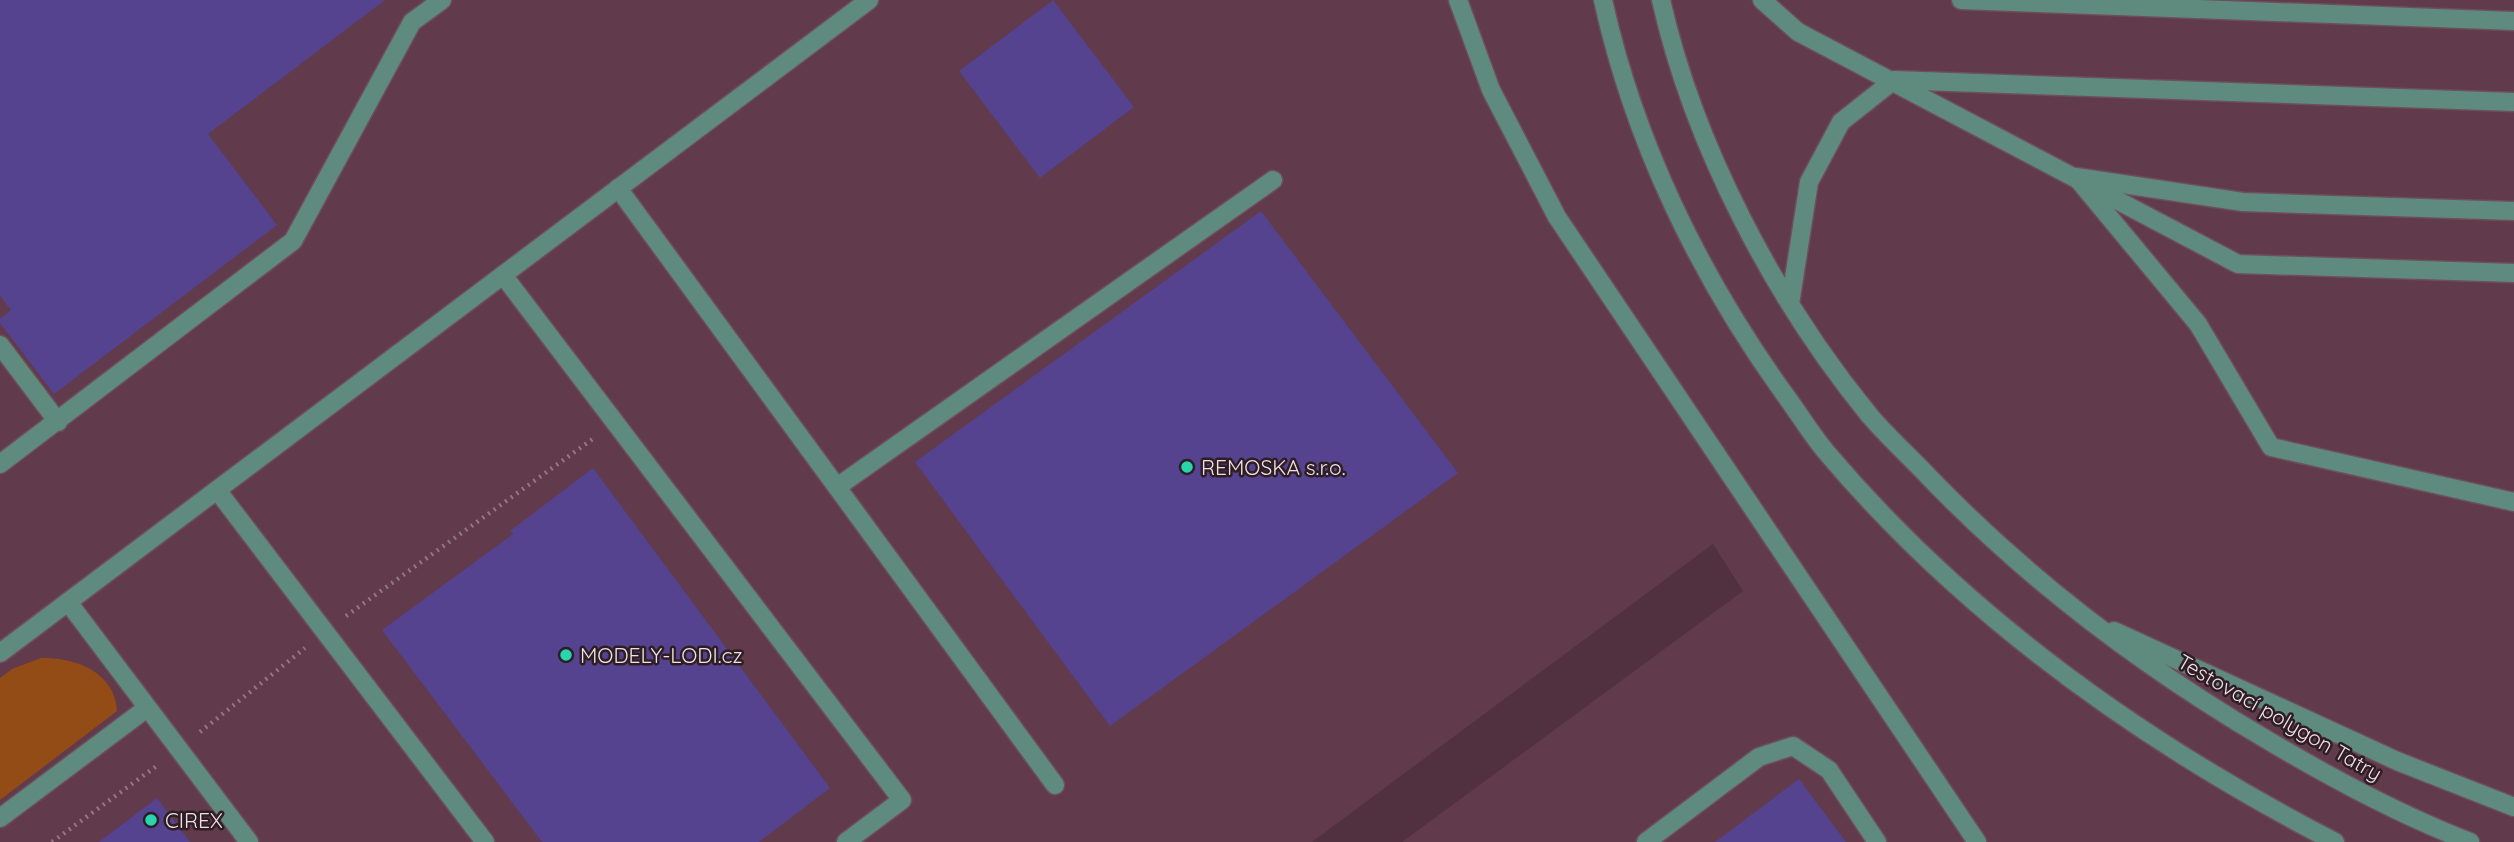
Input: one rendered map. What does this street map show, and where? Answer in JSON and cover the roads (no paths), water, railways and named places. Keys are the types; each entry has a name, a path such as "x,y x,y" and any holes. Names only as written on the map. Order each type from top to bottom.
{"street":[{"path":"0,464 293,241 412,22 442,0"},
{"path":"0,653 869,0"},
{"path":"1458,0 1491,90 1557,217 1977,842"},
{"path":"1603,0 1616,60 1672,205 1742,334 1827,453 1930,560 2041,658 2158,742 2276,812 2335,842"},
{"name":"Testovací polygon Tatry","path":"1661,0 1671,44 1724,181 1790,304 1870,416 1969,519 2076,613 2189,694 2293,755 2424,825 2470,842"},
{"path":"1762,0 1798,32 1894,80 2238,264 2514,273"},
{"path":"1964,1 2514,21"},
{"path":"1790,304 1810,182 1841,122 1894,80 2514,102"},
{"path":"2076,177 2243,202 2514,211"},
{"path":"2076,177 2198,324 2271,447 2514,502"},
{"path":"837,487 1273,180"},
{"path":"618,188 1055,785"},
{"path":"503,275 902,800 846,842"},
{"path":"0,345 58,422"},
{"path":"217,489 485,842"},
{"path":"68,602 248,842"},
{"path":"2076,613 2397,761 2514,807"},
{"path":"0,818 147,708"},
{"path":"1646,842 1759,757 1793,746 1829,770 1877,842"}],"place":[{"name":"REMOSKA s.r.o.","path":"1187,467"},
{"name":"MODELY-LODI.cz","path":"566,655"},
{"name":"CIREX","path":"151,820"}]}
